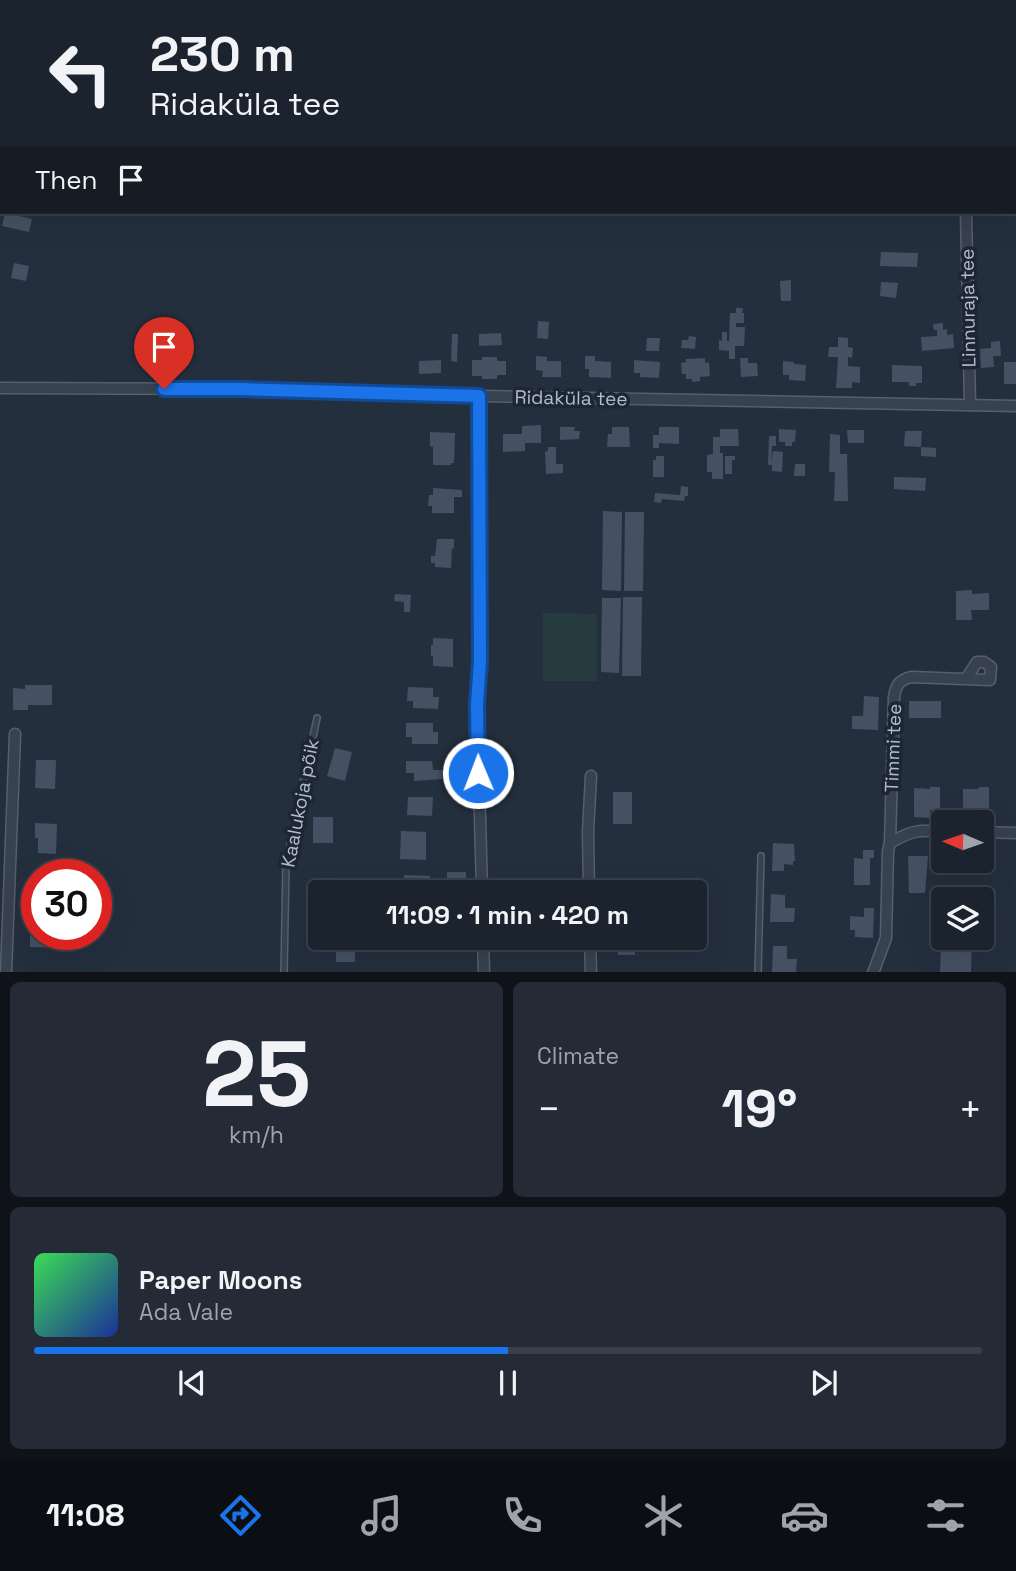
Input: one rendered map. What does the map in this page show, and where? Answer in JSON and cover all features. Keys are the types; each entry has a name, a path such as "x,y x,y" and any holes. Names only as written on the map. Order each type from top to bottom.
{"street":[{"name":"Linnuraja tee","path":"966,214 970,405"},
{"name":"Ridaküla tee","path":"0,388 240,389 1016,406"},
{"path":"479,396 480,661 477,705 482,880"},
{"name":"Timmi tee","path":"873,972 886,938 896,686 902,679 911,677 966,679"},
{"path":"6,972 15,734"},
{"path":"589,880 591,776"},
{"path":"890,843 918,830 931,831"},
{"path":"994,832 1016,833"},
{"path":"483,950 484,972"},
{"path":"590,950 591,972"}],"lane":[{"name":"Kaalukoja põik","path":"284,972 286,864 317,718"},
{"path":"758,972 761,856"}],"green space":[{"path":"543,613 597,614 597,681 543,681"}],"building":[{"path":"5,214 32,219 29,232 2,226"},
{"path":"881,252 918,253 917,267 880,266"},
{"path":"14,263 29,266 26,281 11,278"},
{"path":"791,280 791,301 781,301 780,281"},
{"path":"881,282 898,283 896,298 880,296"},
{"path":"736,308 743,308 744,323 736,323 736,327 745,327 744,346 735,346 735,359 729,359 729,351 719,350 719,340 722,341 722,332 727,332 729,341 730,313 736,313"},
{"path":"538,321 549,322 548,339 537,338"},
{"path":"943,323 943,330 947,329 947,335 953,334 954,348 922,351 921,337 937,336 933,324"},
{"path":"501,333 502,345 479,346 479,334"},
{"path":"452,334 458,334 457,362 451,361"},
{"path":"689,336 696,337 695,349 681,348 682,340 688,340"},
{"path":"838,337 848,338 848,347 853,348 852,358 848,357 848,366 860,367 860,383 852,382 852,388 836,388 838,357 828,357 829,347 838,347"},
{"path":"647,338 660,338 659,351 646,351"},
{"path":"1000,341 1001,356 993,356 994,367 981,368 980,349 991,348 991,342"},
{"path":"536,356 547,357 547,361 561,361 561,377 542,377 543,371 536,370"},
{"path":"585,356 595,356 595,361 611,362 611,378 589,377 589,369 585,369"},
{"path":"482,357 497,357 497,361 506,361 506,375 497,375 497,379 472,376 472,360 482,360"},
{"path":"705,358 705,363 709,362 710,376 700,377 700,381 692,382 692,379 686,379 686,374 682,374 681,363 686,362 686,359"},
{"path":"740,358 748,358 748,363 757,363 758,376 741,377"},
{"path":"441,360 441,373 419,374 419,361"},
{"path":"634,360 660,362 659,378 640,377 640,373 634,373"},
{"path":"783,361 806,365 805,381 789,380 789,375 783,375"},
{"path":"1004,362 1016,362 1016,384 1004,384"},
{"path":"892,365 922,366 922,383 909,386 909,382 892,382"},
{"path":"541,425 541,443 525,443 525,451 503,452 503,434 522,434 522,426"},
{"path":"560,427 575,427 574,431 580,431 579,439 560,440"},
{"path":"612,427 629,427 630,447 607,447 608,434 612,434"},
{"path":"659,427 679,427 679,444 659,443 659,448 653,448 653,435 659,435"},
{"path":"720,429 738,429 739,446 720,446 720,453 723,453 723,479 712,479 712,472 707,472 707,455 713,454 713,437 720,437"},
{"path":"779,429 796,430 792,446 779,442"},
{"path":"847,430 864,430 864,443 848,443"},
{"path":"905,431 922,431 921,447 904,446"},
{"path":"430,432 455,433 454,463 433,465"},
{"path":"830,434 840,435 840,454 847,454 848,501 834,501 835,472 829,472"},
{"path":"769,436 776,436 776,446 772,446 771,462 773,451 783,452 782,472 772,471 772,465 768,465"},
{"path":"548,447 556,447 556,464 563,464 563,473 546,474 545,452"},
{"path":"921,447 936,448 936,457 921,456"},
{"path":"656,456 664,456 664,477 653,477 653,460 656,460"},
{"path":"725,456 735,456 735,460 732,460 732,474 725,474"},
{"path":"795,464 805,464 805,476 794,476"},
{"path":"894,477 926,478 925,491 894,489"},
{"path":"681,486 688,487 688,496 685,496 684,501 662,499 661,503 654,502 655,493 680,495"},
{"path":"433,488 462,490 462,497 454,497 454,513 432,513 432,506 428,506"},
{"path":"603,511 622,512 621,591 602,590"},
{"path":"625,512 644,512 643,591 624,591"},
{"path":"437,539 454,539 451,568 435,567 435,563 431,563 431,556 435,556"},
{"path":"972,590 972,594 989,593 989,610 971,610 972,620 956,620 956,591"},
{"path":"395,594 411,595 410,612 404,612 404,602 394,601"},
{"path":"623,597 642,597 641,676 622,676"},
{"path":"602,598 621,598 619,673 601,672"},
{"path":"433,638 453,639 453,667 433,666"},
{"path":"25,685 52,685 52,705 28,705 28,710 13,710 13,688 25,689"},
{"path":"408,687 433,688 433,697 439,697 438,709 413,708 413,701 407,701"},
{"path":"864,696 879,697 878,730 852,729 852,716 863,716"},
{"path":"909,701 941,701 941,718 909,718"},
{"path":"406,723 433,723 433,732 438,732 438,744 412,744 412,737 406,737"},
{"path":"335,748 352,752 345,781 327,776"},
{"path":"36,760 56,760 55,789 35,788"},
{"path":"406,761 432,761 433,770 444,770 444,779 414,781 414,773 406,773"},
{"path":"940,787 940,810 930,810 930,818 914,817 914,788"},
{"path":"989,787 989,810 963,810 963,789"},
{"path":"613,792 632,792 632,824 613,824"},
{"path":"408,797 433,797 432,816 407,815"},
{"path":"313,817 333,817 333,843 313,843"},
{"path":"35,823 57,824 56,854 38,853"},
{"path":"401,831 426,832 426,860 400,859"},
{"path":"773,843 794,844 795,861 793,865 784,864 784,871 772,871"},
{"path":"863,850 874,850 874,858 870,858 870,885 854,885 854,858 863,859"},
{"path":"908,856 928,856 925,893 909,893"},
{"path":"447,872 466,872 466,880 447,880"},
{"path":"953,873 988,873 988,875"},
{"path":"404,875 430,876 430,880 404,880"},
{"path":"771,894 785,895 785,908 795,908 794,922 770,922"},
{"path":"864,908 874,908 873,938 855,937 855,930 850,930 850,916 864,917"},
{"path":"773,946 787,946 787,959 797,959 796,972 772,972"},
{"path":"336,950 355,950 355,962 336,962"},
{"path":"618,950 635,950 635,955 618,955"},
{"path":"941,950 972,950 971,972 940,972"}],"route":[{"path":"164,389 479,396 478,773"}]}
